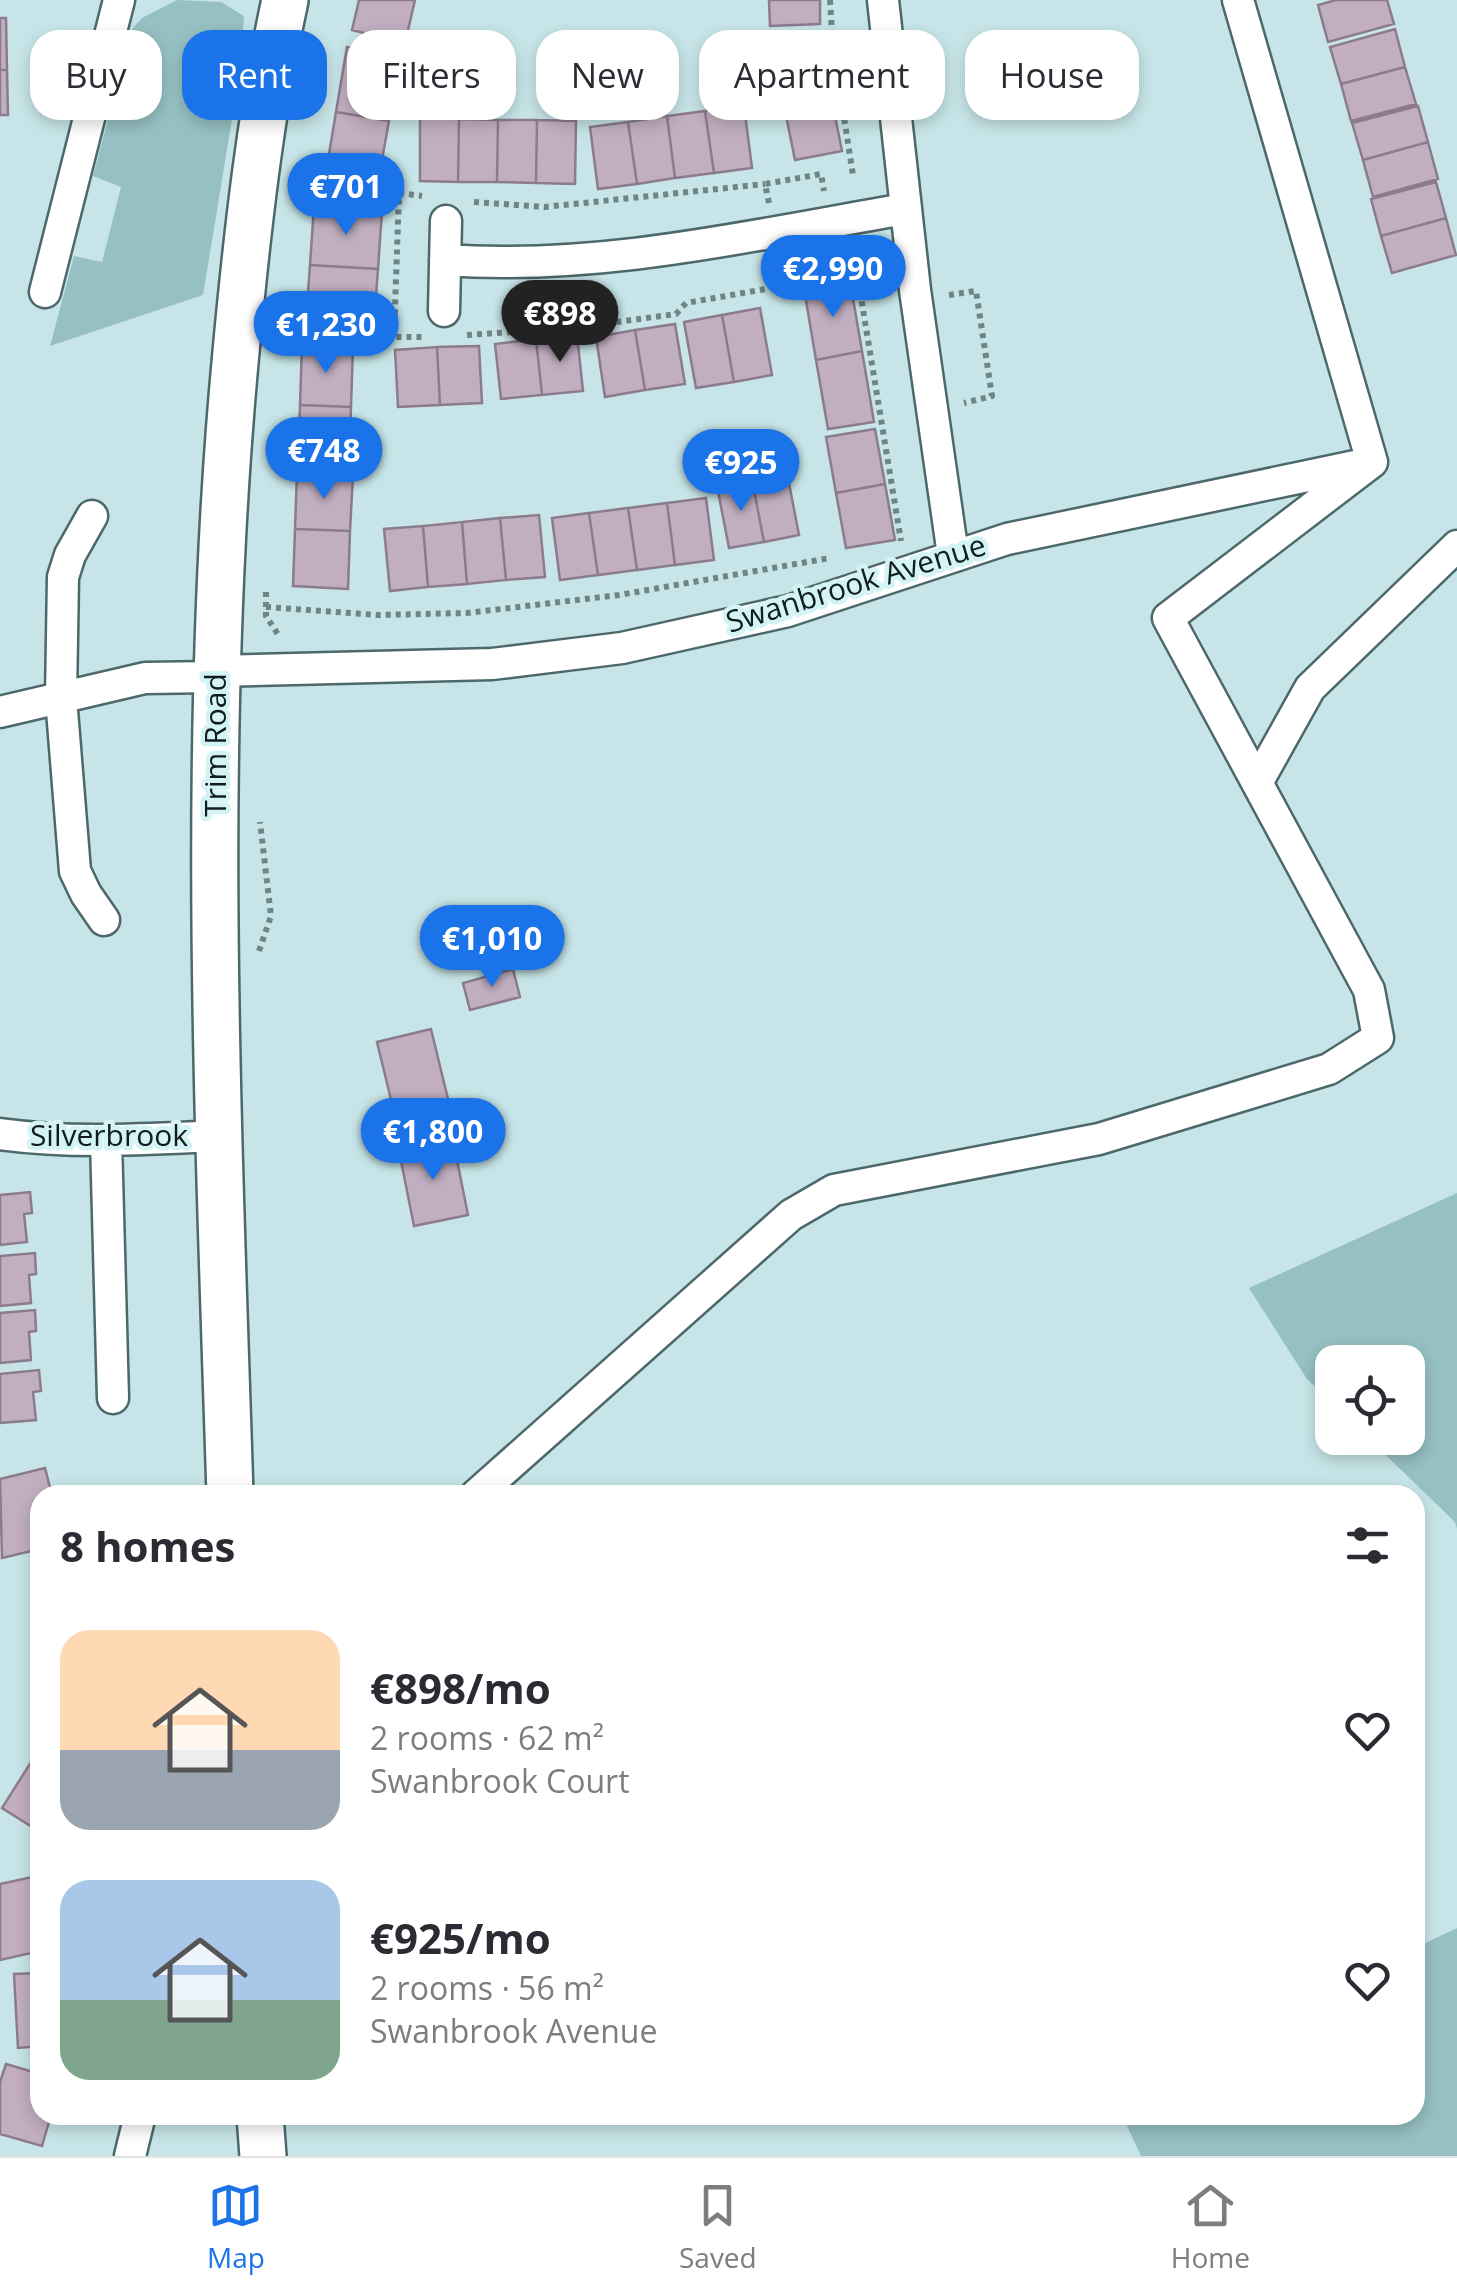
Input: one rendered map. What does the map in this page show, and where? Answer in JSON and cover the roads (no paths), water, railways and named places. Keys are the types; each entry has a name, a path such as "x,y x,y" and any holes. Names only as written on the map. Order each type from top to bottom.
{"main road":[{"name":"Trim Road","path":"230,1485 219,1136 215,674 228,433 248,221 276,2"},
{"path":"261,2125 263,2156"}],"street":[{"path":"46,292 120,0"},
{"path":"883,0 912,264 952,554"},
{"path":"487,1485 791,1215 834,1190 1099,1138 1330,1069 1378,1038 1368,990 1168,618 1372,462 1238,0"},
{"path":"444,311 446,206"},
{"path":"445,260 514,264 601,258 906,209"},
{"name":"Swanbrook Avenue","path":"0,712 145,678 492,664 622,648 788,611 1007,539 1372,462"},
{"path":"92,516 70,555 63,577 61,698 75,871 104,920"},
{"path":"1257,783 1310,688 1457,546"},
{"name":"Silverbrook","path":"0,1134 106,1140 219,1136"},
{"path":"106,1140 113,1398"},
{"path":"130,2156 138,2125"}]}
